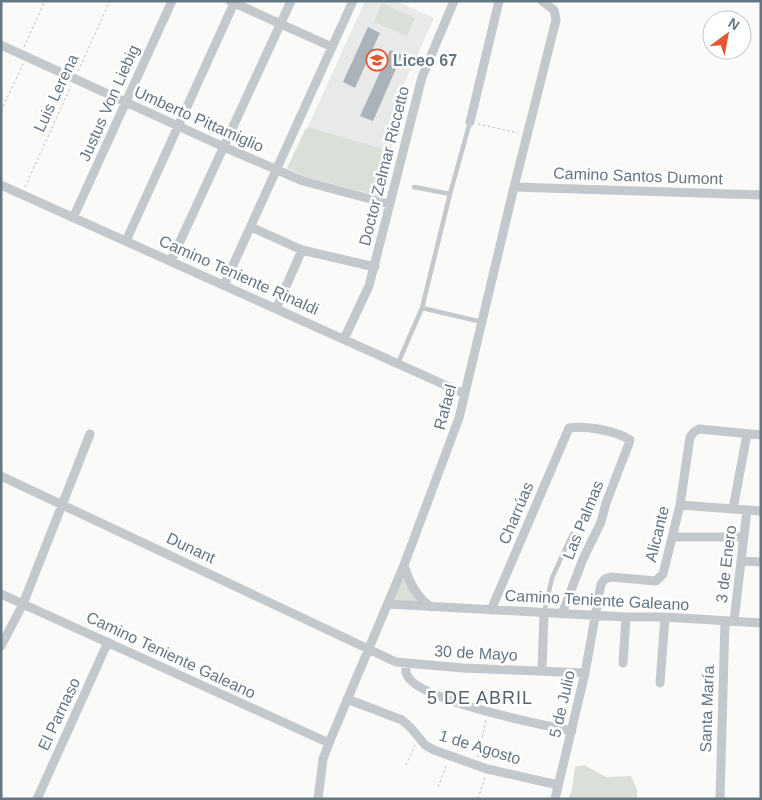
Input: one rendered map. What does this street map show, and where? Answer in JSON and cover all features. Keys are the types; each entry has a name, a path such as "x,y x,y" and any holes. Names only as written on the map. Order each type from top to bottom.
{"street":[{"name":"Justus Von Liebig","path":"73,218 172,1"},
{"path":"171,261 290,1"},
{"path":"224,285 353,1"},
{"name":"Doctor Zelmar Riccetto","path":"344,339 375,267 389,204 425,67 454,1"},
{"path":"470,122 499,1"},
{"name":"Rafael","path":"318,799 324,759 329,743 404,565 452,440 465,394 556,20 554,10 542,1"},
{"path":"126,242 233,2 332,47"},
{"name":"Umberto Pittamiglio","path":"1,45 303,182 389,204"},
{"name":"Camino Teniente Rinaldi","path":"1,186 465,394"},
{"name":"Camino Santos Dumont","path":"514,187 761,195"},
{"path":"251,227 302,250 375,267"},
{"path":"276,309 302,250"},
{"name":"Charrúas","path":"492,610 569,428 598,430 620,434 628,438"},
{"name":"Alicante","path":"594,616 601,584 605,579 611,577 656,581 660,578 680,506 690,437 694,432 699,429 747,434"},
{"path":"1,646 22,604 90,434"},
{"path":"734,509 747,434 761,435"},
{"name":"Las Palmas","path":"562,614 583,559 601,522 606,503 630,440 628,438"},
{"name":"Dunant","path":"1,476 368,648"},
{"path":"680,506 761,511"},
{"name":"3 de Enero","path":"729,621 741,561 747,510"},
{"path":"672,538 744,537"},
{"path":"741,561 761,562"},
{"path":"404,565 407,577 419,597 432,607"},
{"name":"Camino Teniente Galeano","path":"1,594 329,743"},
{"name":"Camino Teniente Galeano","path":"388,604 594,616 761,622"},
{"path":"542,671 544,613"},
{"name":"5 de Julio","path":"555,799 586,674 594,616"},
{"path":"623,663 626,617"},
{"path":"660,683 665,618"},
{"name":"Santa María","path":"720,799 729,621"},
{"name":"El Parnaso","path":"36,799 108,642"},
{"name":"30 de Mayo","path":"368,648 396,662 407,664 586,674"},
{"path":"407,664 407,676 412,682 458,704 572,731"},
{"name":"1 de Agosto","path":"347,699 402,720 425,745 447,756 487,769 558,785"}],"lane":[{"path":"398,363 422,308 470,122"},
{"path":"414,187 450,194"},
{"path":"422,308 482,322"},
{"path":"544,613 552,578 572,534"}],"path":[{"path":"1,111 45,1"},
{"name":"Luis Lerena","path":"22,195 110,1"},
{"path":"470,122 527,136"},
{"path":"476,765 488,712"},
{"path":"406,765 418,737"},
{"path":"438,787 447,765 447,756"},
{"path":"478,799 487,769"}],"shaded area":[{"name":"Liceo 67","path":"365,1 396,1 434,18 394,106 402,110 391,151 308,127"},
{"path":"382,3 415,18 407,36 374,22"},
{"path":"308,127 391,151 382,197 306,177 287,168"},
{"path":"404,579 417,600 416,602 394,600 400,580"},
{"path":"584,765 606,777 631,776 637,790 637,799 568,799 572,790 575,767"}],"building":[{"path":"368,27 380,33 355,88 343,82"},
{"path":"390,50 402,55 373,121 360,116"}],"place":[{"name":"Liceo 67","path":"377,60"}],"district":[{"name":"5 DE ABRIL","path":"480,698"}]}
